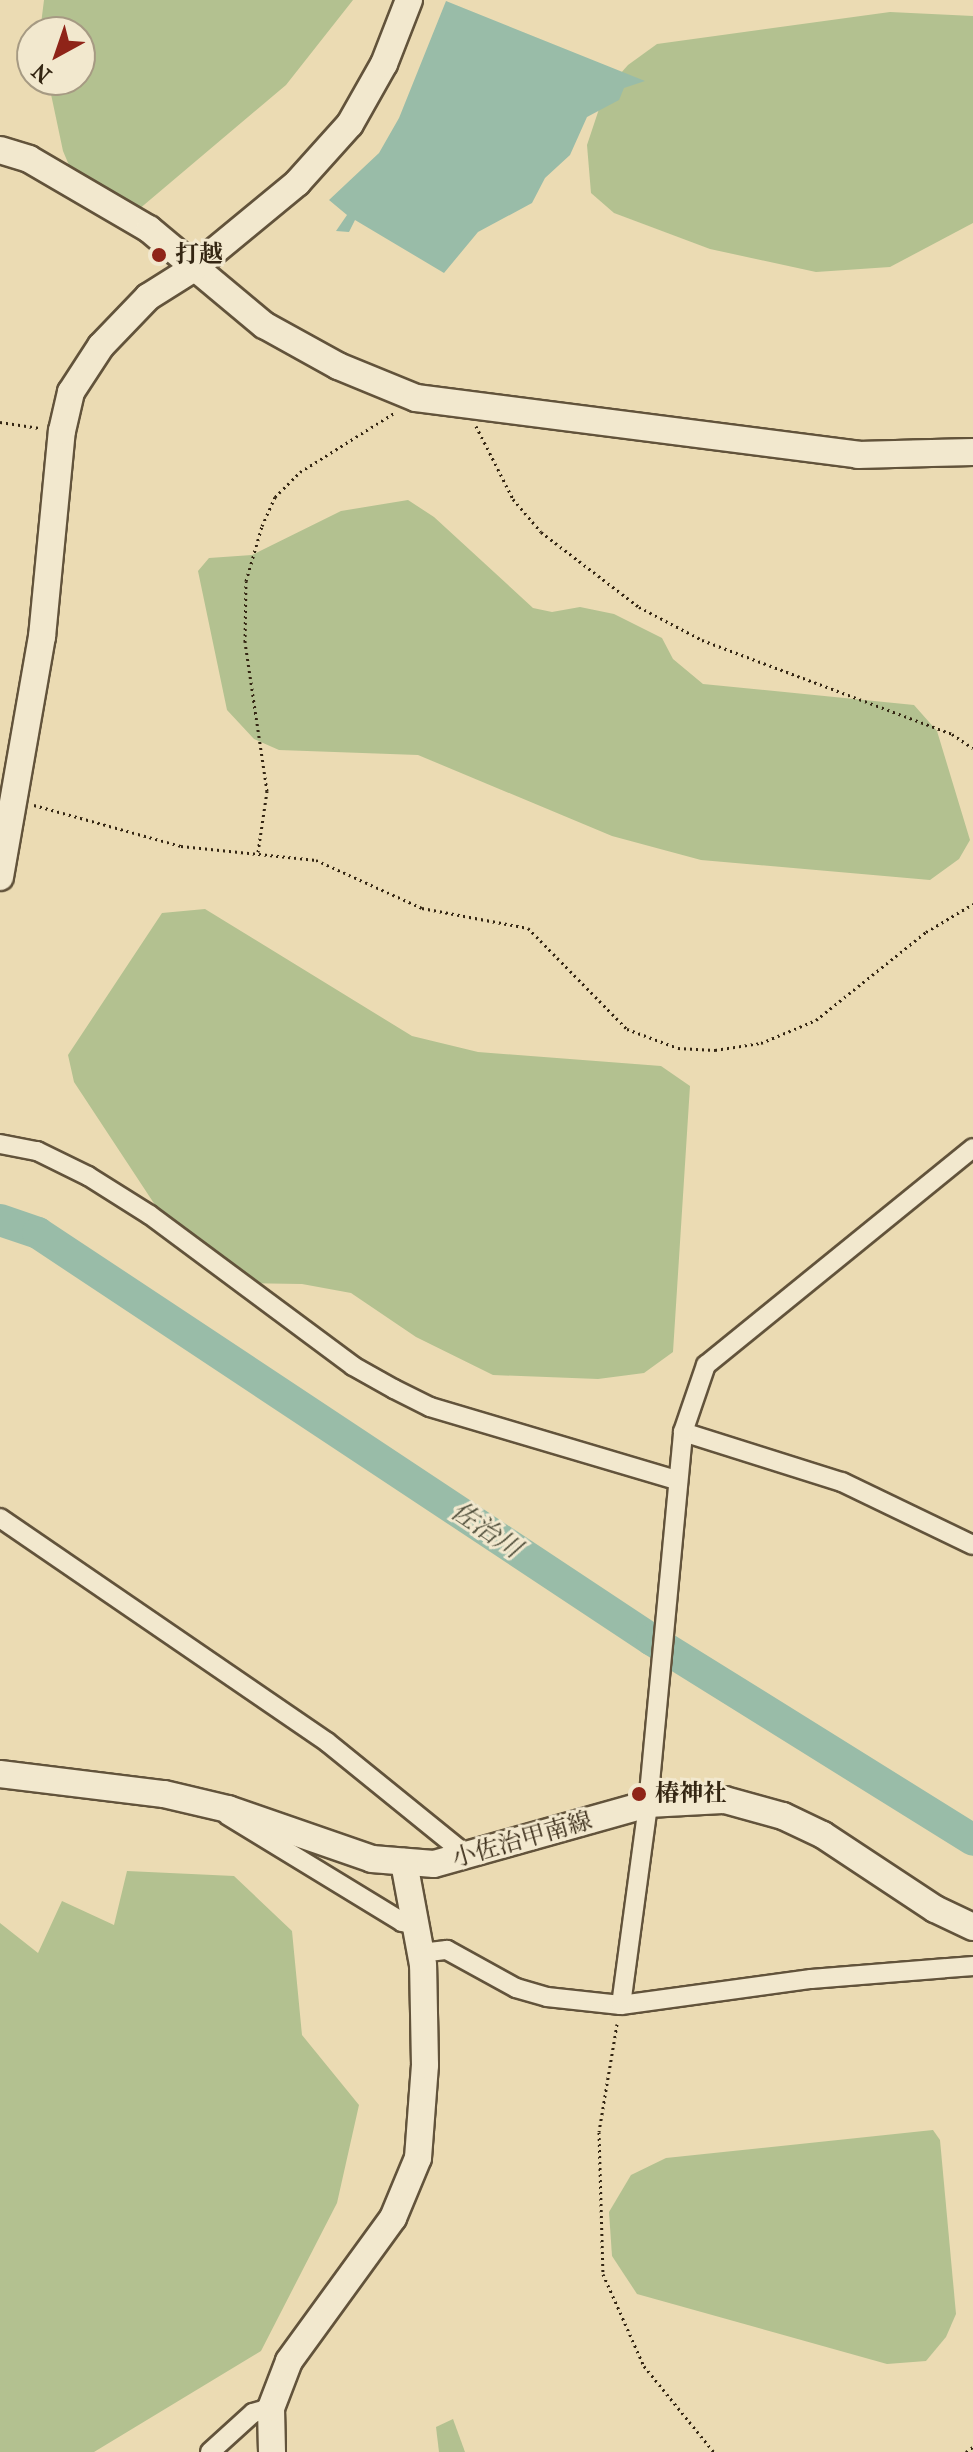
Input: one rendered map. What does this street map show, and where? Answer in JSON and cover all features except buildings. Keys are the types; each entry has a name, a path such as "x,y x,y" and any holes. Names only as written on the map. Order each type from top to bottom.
{"street":[{"path":"0,877 42,637 62,431 71,392 101,346 148,297 194,268 297,183 350,124 384,64 409,0"},
{"path":"0,150 29,159 149,229 264,325 338,366 416,398 858,455 973,452"},
{"path":"0,1144 37,1151 88,1176 150,1215 340,1357 394,1389 470,1419 677,1480"},
{"path":"621,2005 648,1804 683,1432 706,1365 973,1148"},
{"path":"683,1432 842,1482 973,1545"},
{"path":"0,1518 327,1742 469,1857"},
{"name":"小佐治甲南線","path":"0,1774 164,1794 228,1809 372,1859 434,1864 469,1857 648,1804 725,1800 783,1816 973,1927"},
{"path":"228,1809 227,1818 402,1922 416,1925"},
{"path":"272,2452 271,2408 289,2361 407,2189 418,2158 425,2065 421,1953 404,1862"},
{"path":"421,1953 447,1950 516,1988 547,1997 621,2005 811,1979 973,1966"},
{"path":"210,2452 253,2413 271,2408"}],"path":[{"path":"258,852 267,791 245,642 245,596 262,526 275,497 300,472 416,398"},
{"path":"466,405 513,499 541,532 639,607 702,640 952,734 973,748"},
{"path":"0,422 62,431"},
{"path":"14,800 181,846 316,860 422,908 528,928 627,1029 678,1048 715,1050 761,1043 816,1020 926,932 973,904"},
{"path":"621,2005 599,2132 603,2274 644,2366 714,2452"},
{"path":"966,2452 973,2447"}],"shaded area":[{"path":"44,0 353,0 286,85 138,210 82,196 63,151 51,96 96,96 96,16 42,16"},
{"path":"446,1 645,81 624,88 619,100 587,117 570,155 545,178 532,203 478,232 444,273 355,220 349,232 336,231 347,215 329,200 379,153 399,118"},
{"path":"890,12 973,16 973,223 890,267 816,272 710,249 614,213 591,193 587,145 605,91 628,65 657,44"},
{"path":"408,500 434,517 533,608 552,612 580,607 614,614 662,638 673,659 703,684 914,705 937,731 970,840 959,859 930,880 701,860 612,836 418,755 279,750 254,739 227,710 198,571 209,558 252,555 341,511"},
{"path":"205,909 412,1036 478,1052 661,1066 690,1086 673,1352 644,1373 598,1379 493,1375 416,1337 351,1293 302,1284 227,1283 188,1255 74,1082 68,1055 162,913"},
{"path":"127,1871 234,1876 292,1931 302,2035 359,2105 337,2203 261,2351 94,2452 0,2452 0,1923 38,1953 62,1901 114,1925"},
{"path":"933,2130 940,2140 956,2314 946,2337 926,2361 887,2364 637,2294 612,2256 609,2212 631,2175 666,2158"},
{"path":"453,2419 465,2452 439,2452 436,2427"}],"waterway":[{"name":"佐治川","path":"0,1220 38,1233 652,1640 973,1840"}],"place":[{"name":"打越","path":"159,255"},
{"name":"椿神社","path":"639,1794"}]}
